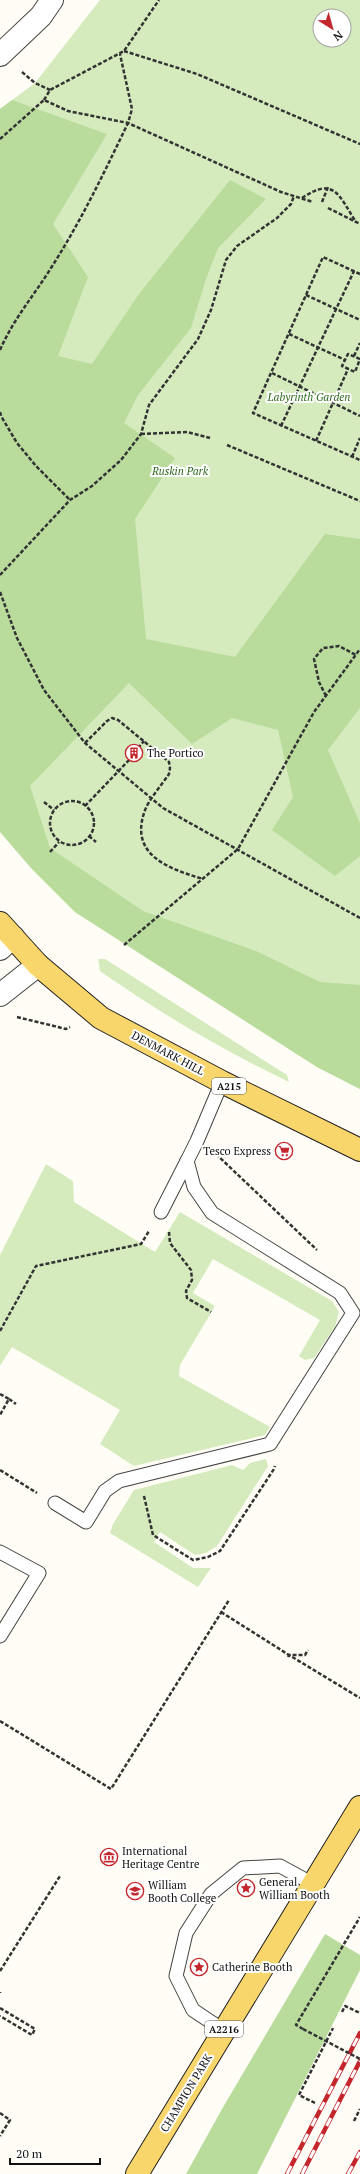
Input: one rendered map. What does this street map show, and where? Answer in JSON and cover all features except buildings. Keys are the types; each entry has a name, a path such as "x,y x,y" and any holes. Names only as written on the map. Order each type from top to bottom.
{"main road":[{"name":"DENMARK HILL","path":"4,936 102,1018 222,1082 360,1150"},
{"name":"CHAMPION PARK","path":"137,2174 223,2030 360,1807"}],"street":[{"path":"0,55 41,16 52,0"},
{"path":"0,996 38,966"}],"lane":[{"path":"165,1215 222,1082"},
{"path":"55,1504 86,1522 105,1492 119,1481 270,1444 357,1312 340,1293 212,1213 194,1187 187,1161"},
{"path":"0,1552 39,1573 0,1636"},
{"path":"223,2030 193,2010 176,1976 186,1933 210,1894 243,1868 280,1866 313,1884"}],"path":[{"path":"0,139 44,100 50,90 124,51 159,0"},
{"path":"124,51 197,74 360,144"},
{"path":"0,350 12,325 51,268 89,205 128,123 132,109 120,54"},
{"path":"22,72 35,83 50,90"},
{"path":"44,100 68,111 128,123 221,166 294,196 313,202"},
{"path":"302,198 316,189 328,187 340,195 356,222"},
{"path":"322,202 328,187"},
{"path":"0,576 70,500 92,486 121,460 141,434 148,405 198,339 211,310 226,260 237,246 277,218 291,204 294,196"},
{"path":"328,208 360,224"},
{"path":"360,274 323,257 253,413 360,460"},
{"path":"281,426 354,271"},
{"path":"306,295 360,320"},
{"path":"289,334 345,360"},
{"path":"354,356 360,343"},
{"path":"348,354 360,359 359,366 355,372 342,366 348,354"},
{"path":"316,441 348,369"},
{"path":"272,373 360,416"},
{"path":"0,412 0,416 16,443 36,466 70,500"},
{"path":"141,434 187,432 210,438"},
{"path":"352,456 360,438"},
{"path":"227,445 360,501"},
{"path":"0,592 17,638 44,690 85,743 152,800 360,918"},
{"path":"326,696 319,682 314,659 323,648 339,646 356,655"},
{"path":"124,945 238,849 303,731 360,649"},
{"path":"85,743 107,720 112,718 118,720 169,762 169,774 144,812 140,833 147,851 162,863 203,879"},
{"path":"138,748 144,741"},
{"path":"85,806 130,758"},
{"path":"71,801 85,806 90,812 94,821 89,836 76,845 68,845 59,842 53,835 50,827 50,818 54,810 61,804 71,801"},
{"path":"44,802 54,810"},
{"path":"89,836 96,842"},
{"path":"50,852 59,842"},
{"path":"15,1016 66,1029 102,1018"},
{"path":"197,1141 207,1145 320,1253"},
{"path":"165,1215 170,1243 191,1270 192,1280 186,1291 187,1298 211,1312"},
{"path":"0,1331 36,1266 141,1244 150,1229 159,1235 165,1215"},
{"path":"0,1394 16,1404"},
{"path":"0,1415 9,1399"},
{"path":"140,1477 153,1535 193,1560 208,1557 220,1551 274,1470 276,1456 270,1444"},
{"path":"0,1470 55,1504"},
{"path":"0,1721 111,1789 221,1612 230,1600"},
{"path":"221,1612 288,1656 360,1698"},
{"path":"288,1656 305,1655 308,1650"},
{"path":"0,1971 60,1876"},
{"path":"360,1917 296,2025 360,2059"},
{"path":"342,2012 345,2006 360,2013"},
{"path":"0,2008 35,2029 32,2035 0,2016"},
{"path":"315,2103 299,2095 333,2028"},
{"path":"354,2121 360,2109"},
{"path":"0,2113 10,2120 0,2136"}],"green space":[{"name":"Ruskin Park","path":"100,0 360,0 360,1089 317,1067 75,912 32,869 0,832 0,109 35,83"},
{"path":"12,100 107,134 53,224 88,277 58,356 92,364 139,294 230,180 266,199 218,248 206,279 191,328 138,395 124,423 175,458 135,519 146,639 235,657 325,534 360,539 360,708 328,750 360,823 360,856 335,876 272,830 293,797 278,730 232,718 192,744 129,683 30,786 50,848 143,911 256,951 320,982 360,985 360,1089 317,1067 75,912 32,869 0,832 0,109"},
{"path":"98,959 105,959 287,1075 289,1082 216,1044 145,1002 100,971"},
{"path":"46,1164 73,1181 74,1202 155,1252 180,1212 332,1301 339,1312 335,1327 314,1358 305,1360 299,1356 320,1320 213,1259 193,1293 215,1306 180,1365 179,1376 270,1427 265,1435 134,1466 100,1444 120,1410 12,1347 0,1366 0,1255"},
{"path":"266,1459 268,1466 217,1546 206,1553 195,1555 160,1532 154,1542 193,1568 211,1568 198,1587 110,1533 113,1524 134,1490 232,1465 243,1470 250,1463"},
{"path":"325,1934 360,1955 360,1970 257,2174 186,2174 222,2109"}],"railway":[{"path":"287,2174 360,2033"},
{"path":"302,2174 360,2061"},
{"path":"348,2174 360,2152"}],"place":[{"name":"The Portico","path":"134,753"},
{"name":"Tesco Express","path":"284,1151"},
{"name":"International Heritage Centre","path":"109,1857"},
{"name":"General William Booth","path":"246,1888"},
{"name":"William Booth College","path":"135,1891"},
{"name":"Catherine Booth","path":"199,1967"}],"park label":[{"name":"Labyrinth Garden","path":"309,397"}]}
